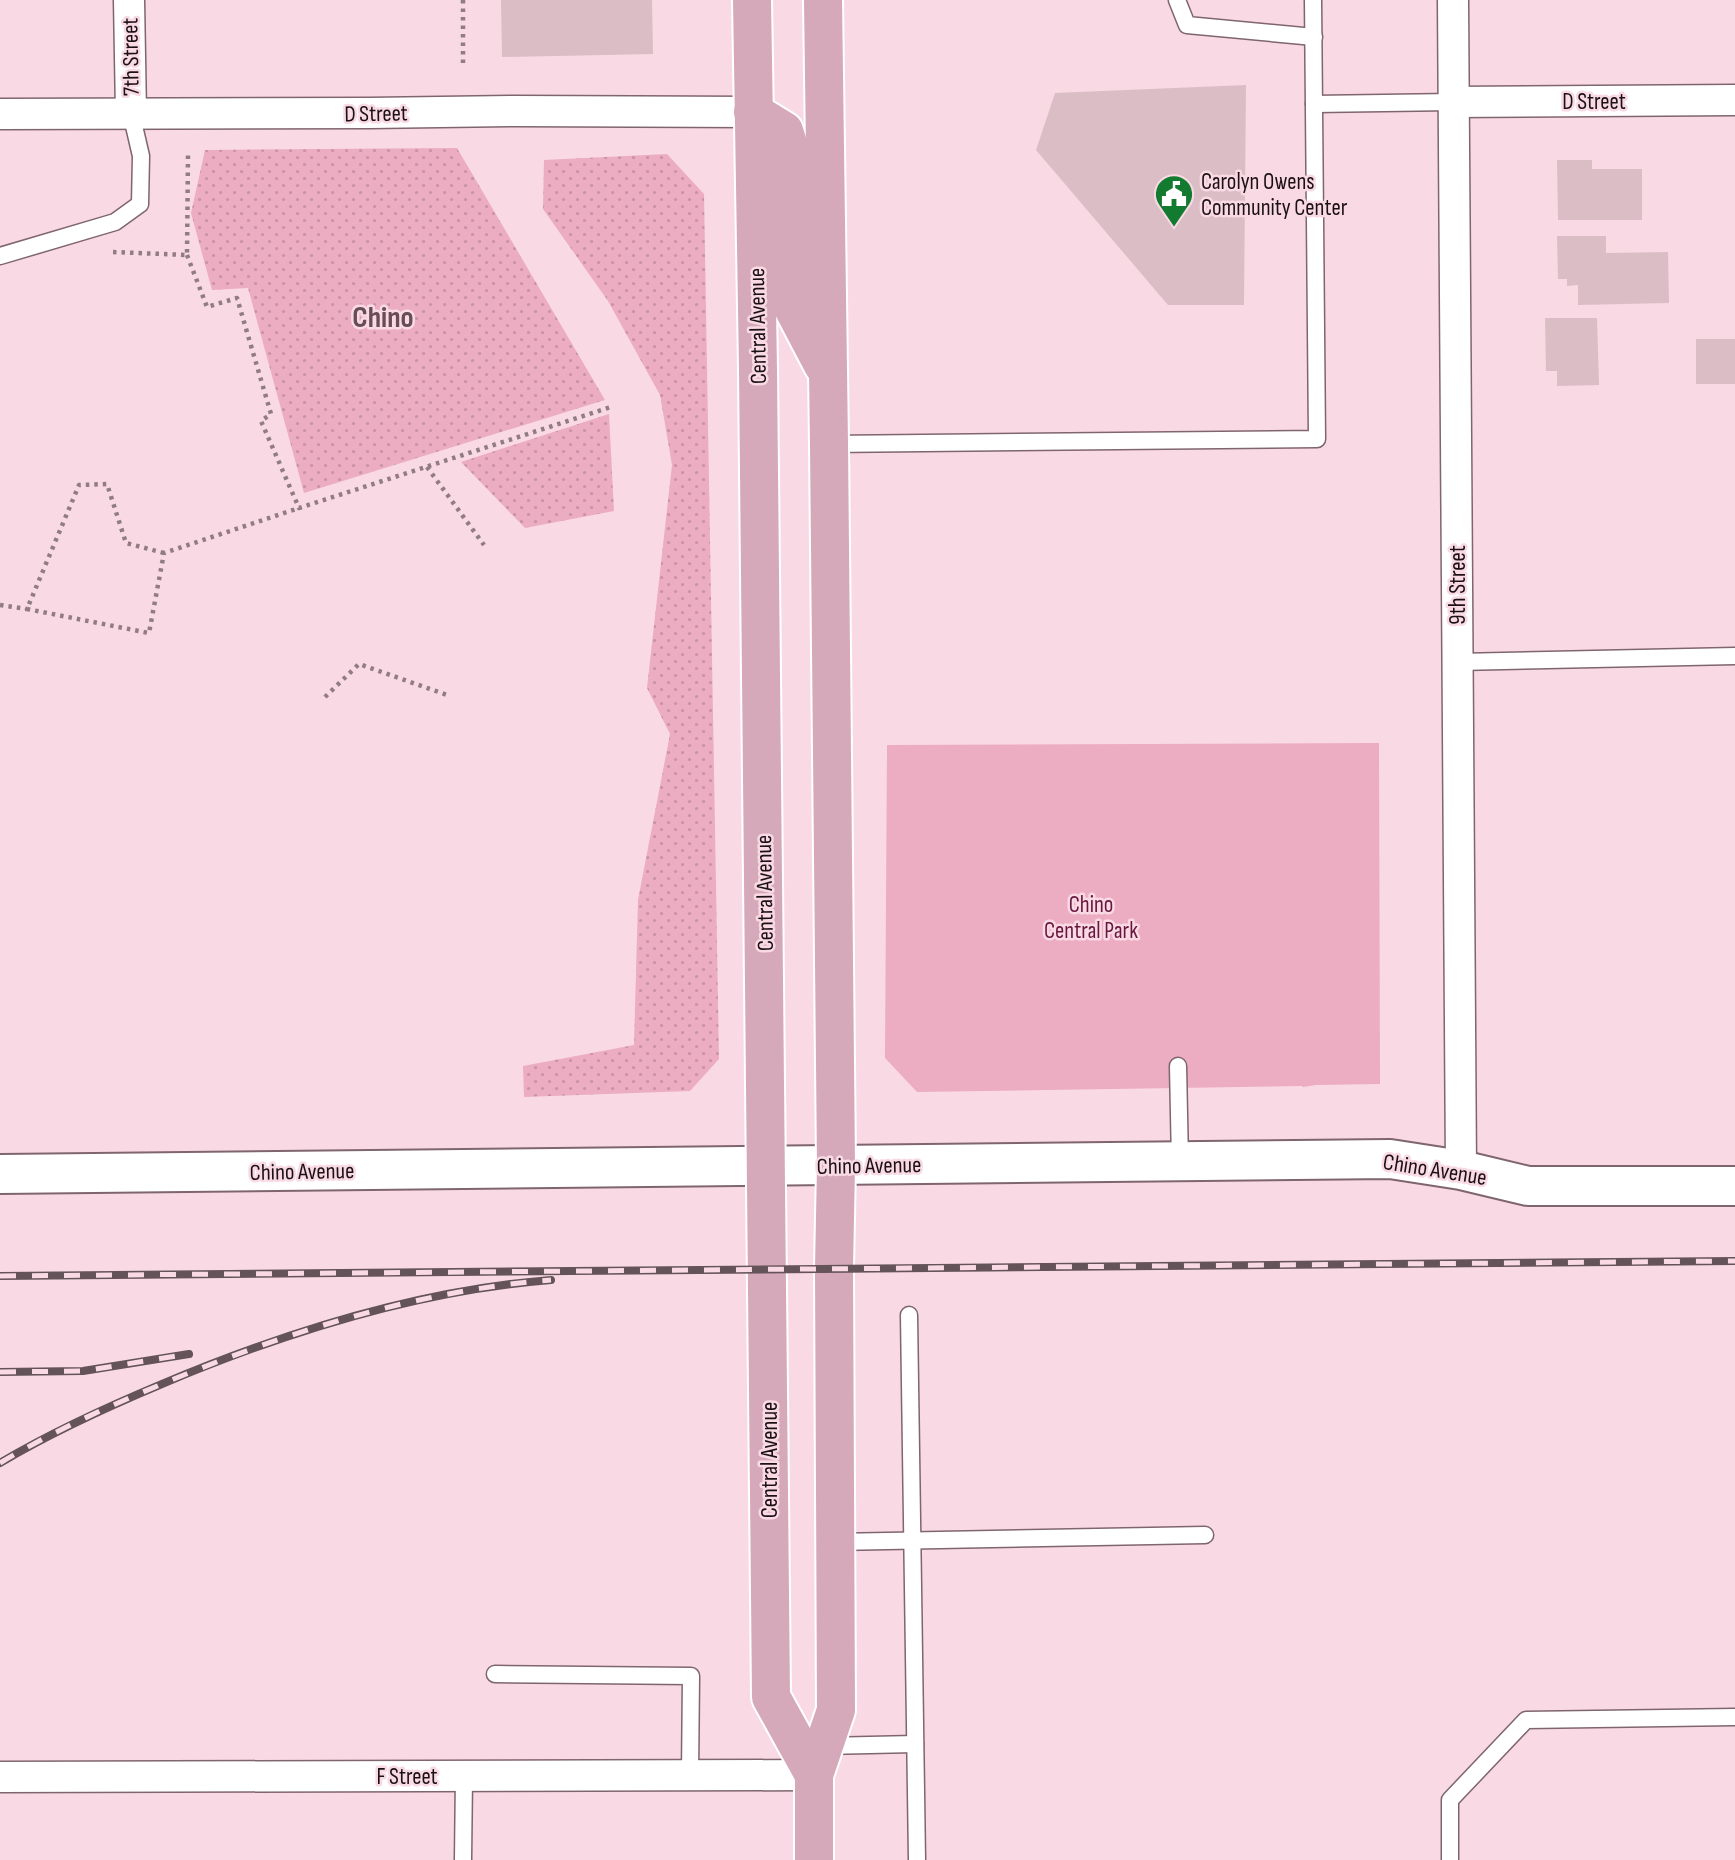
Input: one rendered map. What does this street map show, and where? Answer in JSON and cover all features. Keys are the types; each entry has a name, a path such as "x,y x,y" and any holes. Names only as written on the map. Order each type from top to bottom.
{"main road":[{"name":"Central Avenue","path":"752,0 771,1697 819,1760"},
{"name":"Central Avenue","path":"814,1860 819,1760 836,1710 836,1166 823,0"},
{"path":"753,112 784,131 789,147 792,306 827,373"},
{"name":"Chino Avenue","path":"0,1174 1390,1159 1461,1170 1528,1186 1735,1186"}],"street":[{"name":"7th Street","path":"129,0 131,113"},
{"name":"9th Street","path":"1453,0 1461,1170"},
{"name":"D Street","path":"1454,102 1735,100"},
{"name":"D Street","path":"0,114 753,112"},
{"name":"F Street","path":"0,1777 690,1775 819,1760"}],"lane":[{"path":"1177,0 1187,25 1314,37"},
{"path":"829,444 1317,439 1313,0"},
{"path":"1314,104 1454,102"},
{"path":"0,256 115,222 140,204 141,156 131,113"},
{"path":"1458,662 1735,656"},
{"path":"1178,1066 1180,1161"},
{"path":"909,1315 917,1860"},
{"path":"835,1542 1205,1535"},
{"path":"495,1674 691,1676 690,1775"},
{"path":"1450,1860 1450,1800 1526,1720 1735,1717"},
{"path":"819,1760 915,1744"},
{"path":"463,1860 464,1776"}],"path":[{"path":"463,0 463,63"},
{"path":"187,255 207,307 237,298 271,414 261,421 299,508"},
{"path":"27,609 79,485 107,484 126,543 164,553 611,407"},
{"path":"427,467 484,545"},
{"path":"0,605 149,633 164,553"},
{"path":"325,697 359,664 450,696"}],"green space":[{"path":"457,148 605,400 304,493 248,288 212,290 191,213 205,150"},
{"path":"667,154 704,194 719,1059 690,1091 524,1097 523,1066 634,1045 638,900 670,734 647,688 672,465 660,395 608,301 543,209 544,160"},
{"path":"609,414 614,511 525,528 461,462"},
{"name":"Chino Central Park","path":"1379,743 1380,1084 917,1092 885,1058 887,745"}],"building":[{"path":"501,0 652,0 653,54 502,57"},
{"name":"Carolyn Owens Community Center","path":"1246,85 1244,305 1168,305 1036,150 1055,93"},
{"path":"1557,160 1592,160 1592,169 1642,169 1642,220 1558,220"},
{"path":"1557,236 1606,236 1606,253 1668,252 1669,303 1578,305 1578,285 1567,286 1567,279 1558,279"},
{"path":"1545,318 1597,318 1599,385 1557,386 1557,371 1546,371"},
{"path":"1696,339 1735,339 1735,384 1696,384"}],"railway":[{"path":"0,1276 1735,1261"},
{"path":"0,1463 60,1430 141,1393 208,1365 304,1331 452,1293 551,1280"},
{"path":"0,1372 83,1371 189,1354"}],"place":[{"name":"Carolyn Owens Community Center","path":"1174,228"}],"district":[{"name":"Chino","path":"383,317"}]}
